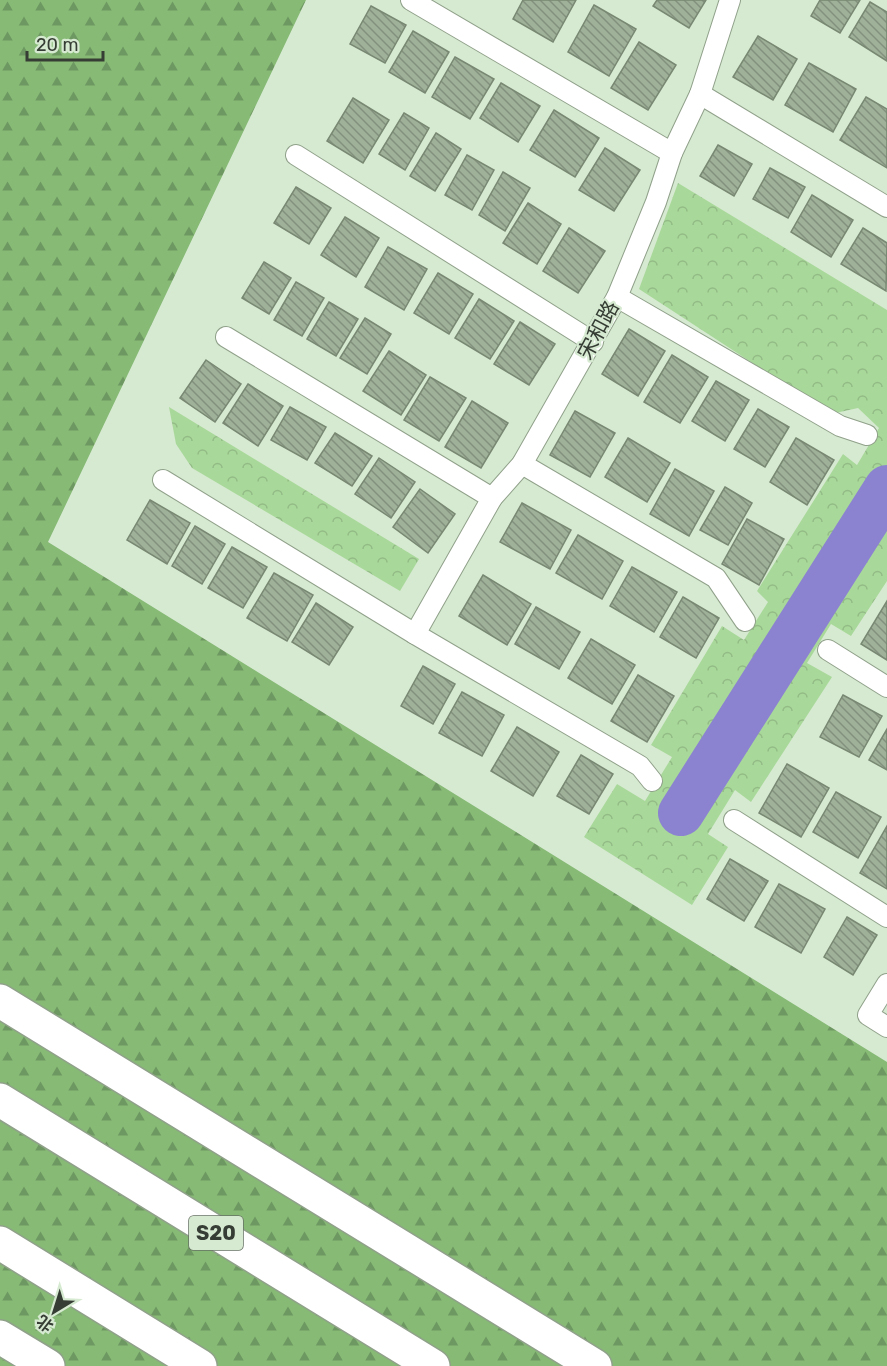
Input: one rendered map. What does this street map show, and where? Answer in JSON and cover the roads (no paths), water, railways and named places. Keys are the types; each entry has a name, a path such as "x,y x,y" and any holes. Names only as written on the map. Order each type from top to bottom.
{"highway":[{"path":"0,1001 595,1366"},
{"name":"S20","path":"0,1100 433,1366"},
{"path":"0,1243 200,1366"},
{"path":"0,1337 48,1366"}],"street":[{"path":"411,0 672,153"},
{"name":"宋和路","path":"415,634 492,498 522,464 616,297 656,202 672,153 700,94 730,0"},
{"path":"700,94 887,207"},
{"path":"296,155 592,342"},
{"path":"616,297 840,426 867,435"},
{"path":"226,337 492,498"},
{"path":"522,464 716,578 745,621"},
{"path":"164,480 415,634 640,766 652,781"},
{"path":"828,650 887,687"},
{"path":"734,820 887,917"},
{"path":"887,984 868,1015 887,1027"}],"waterway":[{"path":"681,813 887,488"}]}
